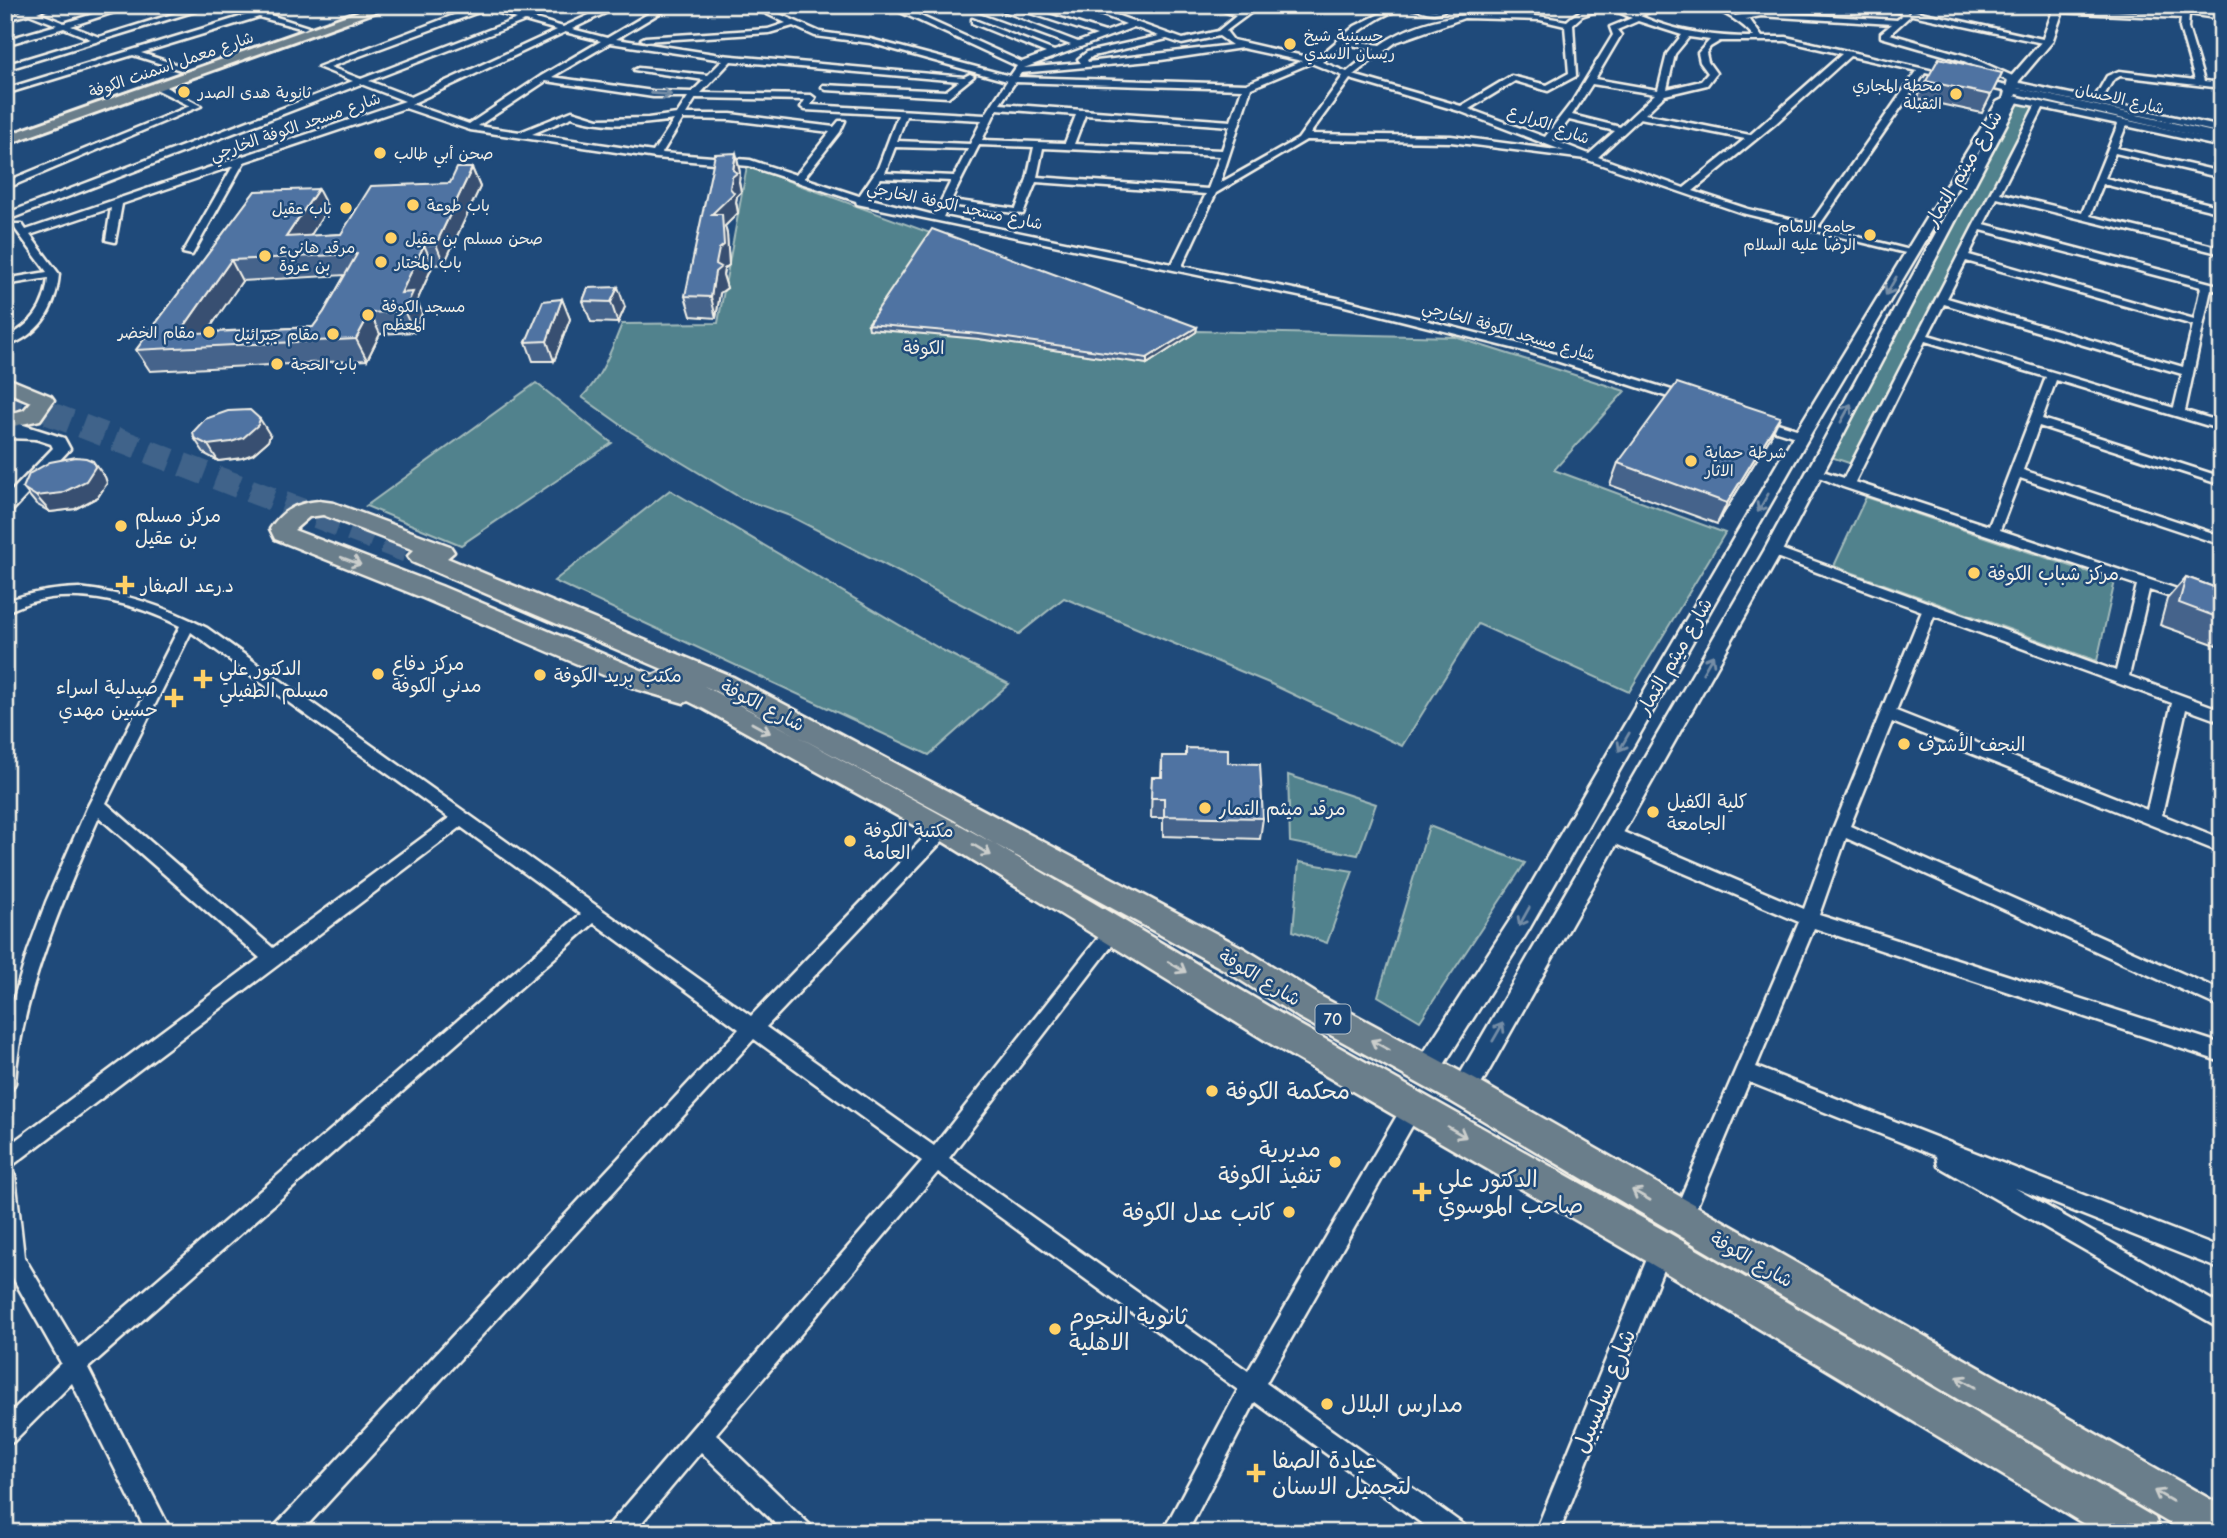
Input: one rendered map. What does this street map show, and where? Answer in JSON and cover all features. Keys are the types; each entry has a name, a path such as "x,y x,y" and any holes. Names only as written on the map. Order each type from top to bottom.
{"highway":[{"path":"5,383 44,400 32,415 5,423"},
{"path":"326,508 524,584 658,642 719,693 645,682 432,592 288,537 283,534 283,526 306,509 326,508"},
{"name":"شارع الكوفة","path":"415,561 719,693 947,802 1234,959 1311,1007 1464,1091 2222,1530"},
{"name":"شارع الكوفة","path":"719,693 1288,1035 1661,1249 2140,1533"},
{"path":"1212,988 1229,985 1234,980 1237,967 1234,959"},
{"path":"1288,1035 1283,1020 1287,1013 1301,1006 1311,1007"}],"main road":[{"name":"شارع معمل اسمنت الكوفة","path":"5,141 365,5"},
{"name":"شارع معمل اسمنت الكوفة","path":"182,72 388,5"},
{"name":"شارع معمل اسمنت الكوفة","path":"5,132 159,84"}],"street":[{"path":"14,5 111,44"},
{"path":"5,19 52,5"},
{"path":"5,43 132,5"},
{"path":"5,68 211,5"},
{"path":"225,5 304,27"},
{"path":"5,92 289,5"},
{"path":"5,344 34,326 48,312 54,274 7,214 363,82 561,5"},
{"path":"618,5 563,31 408,103 322,67 487,6 523,20 563,31 605,42 728,59 896,71 964,79"},
{"path":"470,127 544,78 669,5"},
{"path":"752,5 818,34 860,39 979,71 1247,87 1314,61 1358,28 1403,6 1437,12 1450,5"},
{"path":"828,5 834,8 844,5"},
{"path":"889,5 1017,72 1161,58 1242,46"},
{"path":"903,13 923,5"},
{"path":"965,5 1079,45"},
{"path":"1004,5 975,21 1052,53"},
{"path":"1010,5 1105,35"},
{"path":"1080,5 1182,42 1221,33 1245,8"},
{"path":"1099,10 1112,5"},
{"path":"1214,5 1245,8"},
{"path":"1462,109 1514,78 1549,88 1573,74 1569,24 1579,14 1607,5 1687,34 1719,39 1758,37 1794,40 1958,77"},
{"path":"1548,140 1568,117 1591,81 1617,35 1613,29 1660,5"},
{"path":"1712,5 1747,22 1758,37"},
{"path":"1840,5 1852,20"},
{"path":"1855,5 1901,10 1905,17"},
{"path":"1920,5 1884,35 1967,59 2011,91 2040,105 2222,144"},
{"path":"1521,8 1540,18"},
{"path":"2011,91 2047,42 2059,8 2188,11 2222,17"},
{"path":"2188,11 2184,28 2200,82"},
{"path":"1735,18 1761,14 1852,20 1905,17 2047,42"},
{"path":"1032,179 1211,192 1303,137 1353,69 1381,48 1413,32 1464,16 1540,18 1569,24"},
{"path":"616,35 645,39 721,37 769,32 791,24"},
{"path":"937,219 994,106 1017,72 1052,53 1135,24"},
{"name":"شارع الكرار ع","path":"1221,33 1242,46 1314,61 1349,76 1462,109 1685,192 1910,253"},
{"path":"1303,137 1451,139 1593,157 1662,93 1671,54 1687,34"},
{"path":"1086,65 1082,59 1090,54 1166,37"},
{"path":"1591,81 1662,93 1703,83 1712,73 1702,63 1702,53 1709,43 1719,39"},
{"path":"1342,41 1381,48"},
{"path":"122,49 182,72"},
{"path":"656,57 666,50"},
{"path":"896,71 920,53"},
{"path":"1685,192 1752,138 1848,53"},
{"path":"656,155 693,96 728,59"},
{"path":"610,89 647,63"},
{"path":"840,67 826,87 948,94 964,79 979,71"},
{"path":"1812,228 1923,69"},
{"path":"638,70 710,78"},
{"path":"2096,103 2110,79 2119,73 2222,86"},
{"path":"544,78 610,89 693,96 811,98 805,107 988,118"},
{"path":"1971,80 2011,91 2096,103 2222,130"},
{"path":"5,186 197,106 159,84"},
{"path":"1176,267 1211,192 1247,87"},
{"path":"798,179 869,90"},
{"name":"شارع الاحسان","path":"2011,91 2222,138"},
{"name":"شارع ميثم التمار","path":"1426,1071 1520,924 1802,435 1910,253 2011,91"},
{"name":"شارع ميثم التمار","path":"1464,1091 1773,551 2006,116 2012,104 2011,91"},
{"name":"شارع مسجد الكوفة الخارجي","path":"24,234 408,103 470,127 656,155 732,159 860,201 1176,267 1469,333 1699,403"},
{"path":"1847,484 2040,105"},
{"path":"994,106 1234,124"},
{"path":"1068,146 1083,112"},
{"path":"860,201 878,175 903,113"},
{"path":"523,135 572,114 597,122 648,121 680,116 731,117 836,130"},
{"path":"1639,115 1752,138"},
{"path":"1568,117 1620,130"},
{"path":"2085,217 2123,122"},
{"path":"892,144 1039,145 1225,153"},
{"path":"946,202 1020,212 1032,179 1039,145"},
{"path":"2112,150 2222,175"},
{"path":"188,253 240,162"},
{"path":"878,175 958,179"},
{"path":"2100,180 2222,210"},
{"path":"1994,195 2222,251"},
{"path":"111,240 117,203"},
{"path":"1979,226 2222,289"},
{"path":"1963,257 2198,323"},
{"path":"5,282 54,274"},
{"path":"2179,413 2207,285"},
{"path":"1941,300 2188,372"},
{"path":"1922,337 2222,426"},
{"path":"1993,532 2052,376"},
{"path":"1738,415 1802,435"},
{"path":"2035,422 2222,481"},
{"path":"5,423 58,441 62,449 5,508"},
{"path":"5,433 36,435"},
{"path":"1813,472 2222,608"},
{"path":"2016,472 2222,541"},
{"path":"1773,551 2222,716"},
{"path":"2121,679 2144,583"},
{"path":"5,607 29,598 51,594 108,596 138,602 188,624 1456,1533"},
{"path":"1682,1218 1809,919 1841,829 1930,609"},
{"path":"5,1083 6,1063 34,953 81,837 188,624"},
{"path":"1657,686 1687,699"},
{"path":"2153,818 2180,701"},
{"path":"1888,714 2222,846"},
{"path":"97,805 272,959"},
{"path":"5,1160 461,818"},
{"path":"284,1533 752,1027 944,828"},
{"path":"1841,829 2222,1000"},
{"path":"1610,834 1809,919 2222,1053"},
{"path":"5,1434 75,1365 593,913"},
{"path":"617,1533 936,1159 1115,929"},
{"path":"1744,1071 2222,1260"},
{"path":"1174,1533 1252,1386 1413,1106"},
{"path":"1897,1132 2222,1318"},
{"path":"5,1176 10,1262 75,1365 160,1533"},
{"name":"شارع سلسبيل","path":"1547,1533 1661,1249"},
{"path":"700,1435 802,1533"}],"green space":[{"path":"2019,102 2036,106 1852,464 1828,456"},
{"path":"747,166 933,234 979,339 1147,364 1197,331 1455,337 1625,391 1554,470 1725,533 1629,692 1478,624 1402,746 1269,683 1064,598 1019,634 790,516 741,498 631,432 582,397 601,372 622,324 718,323"},
{"path":"536,383 612,443 461,545 366,506"},
{"path":"670,490 942,650 1009,684 929,755 554,581"},
{"name":"مركز شباب الكوفة","path":"1866,497 2115,581 2097,661 1834,566"},
{"path":"1288,775 1376,804 1358,855 1290,842"},
{"path":"1429,826 1525,863 1420,1021 1378,996"},
{"path":"1299,862 1353,871 1327,943 1293,931"}],"building":[{"path":"1939,58 2002,73 1991,95 1926,81"},
{"path":"736,153 733,170 737,173 732,177 730,188 734,193 712,214 722,214 724,245 719,249 716,264 721,267 715,272 711,297 685,296 715,154"},
{"path":"457,168 472,168 436,244 424,245 401,293 413,292 404,311 370,313 356,339 136,350 255,191 318,189 286,237 341,234 371,186 450,183","holes":["357,254 313,327 179,334 231,260"]},
{"path":"932,229 1197,327 1147,358 979,334 868,324"},
{"path":"618,287 611,302 583,301 588,288"},
{"path":"562,299 547,341 526,342 543,301"},
{"name":"شرطة حماية الاثار","path":"1677,383 1780,417 1727,503 1618,463"},
{"path":"250,410 260,419 258,425 243,438 208,445 194,438 193,432 205,419 228,411"},
{"path":"76,457 93,461 95,467 86,481 62,493 36,496 23,488 29,474 50,462"},
{"path":"2186,577 2222,590 2222,619 2179,603"},
{"name":"مرقد ميثم التمار","path":"1186,748 1228,749 1228,763 1260,764 1263,818 1164,816 1164,798 1151,798 1152,777 1162,777 1162,756 1186,756"}],"tunnel":[{"path":"5,396 53,415"},
{"path":"48,413 420,556"}],"place":[{"name":"حسينية شيخ ريسان الاسدي","path":"1290,44"},
{"name":"ثانوية هدى الصدر","path":"184,92"},
{"name":"محطة المجاري الثقيلة","path":"1956,94"},
{"name":"صحن أبي طالب","path":"380,153"},
{"name":"باب طوعة","path":"413,205"},
{"name":"باب عقيل","path":"346,208"},
{"name":"جامع الامام الرضا عليه السلام","path":"1870,235"},
{"name":"صحن مسلم بن عقيل","path":"391,238"},
{"name":"مرقد هانيء بن عروة","path":"265,256"},
{"name":"باب المختار","path":"381,262"},
{"name":"مسجد الكوفة المعظم","path":"368,315"},
{"name":"مقام الخضر","path":"209,332"},
{"name":"مقام جبرائيل","path":"333,334"},
{"name":"باب الحجة","path":"277,364"},
{"name":"شرطة حماية الاثار","path":"1691,461"},
{"name":"مركز مسلم بن عقيل","path":"121,526"},
{"name":"مركز شباب الكوفة","path":"1974,573"},
{"name":"د.رعد الصفار","path":"125,585"},
{"name":"مركز دفاع مدني الكوفة","path":"378,674"},
{"name":"مكتب بريد الكوفة","path":"540,675"},
{"name":"الدكتور علي مسلم الطفيلي","path":"203,679"},
{"name":"صيدلية اسراء حسين مهدي","path":"174,698"},
{"name":"النجف الأشرف","path":"1904,744"},
{"name":"مرقد ميثم التمار","path":"1205,808"},
{"name":"كلية الكفيل الجامعة","path":"1653,812"},
{"name":"مكتبة الكوفة العامة","path":"850,841"},
{"name":"محكمة الكوفة","path":"1212,1091"},
{"name":"مديرية تنفيذ الكوفة","path":"1335,1162"},
{"name":"الدكتور علي صاحب الموسوي","path":"1422,1192"},
{"name":"كاتب عدل الكوفة","path":"1289,1212"},
{"name":"ثانوية النجوم الاهلية","path":"1055,1329"},
{"name":"مدارس البلال","path":"1327,1404"},
{"name":"عيادة الصفا لتجميل الاسنان","path":"1256,1473"}],"district":[{"name":"الكوفة","path":"924,348"}]}
